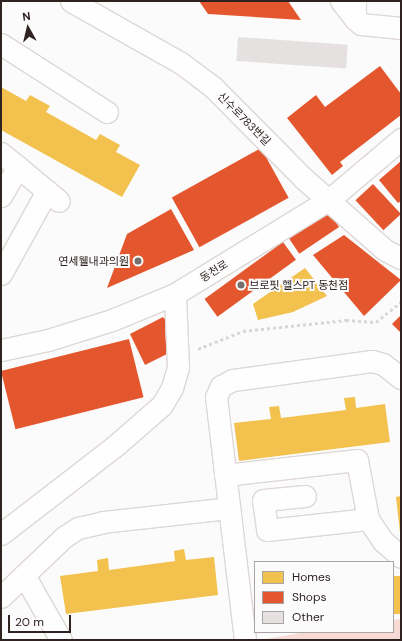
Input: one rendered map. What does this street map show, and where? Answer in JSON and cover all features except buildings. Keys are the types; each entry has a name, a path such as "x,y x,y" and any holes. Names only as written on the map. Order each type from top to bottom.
{"street":[{"name":"신수로783번길","path":"71,1 181,63 214,88 284,160 330,199 385,250 401,258"},
{"path":"341,1 355,10 361,24 401,28"},
{"path":"1,44 107,112"},
{"name":"동천로","path":"1,350 48,340 112,320 176,294 330,199 401,139"},
{"path":"1,154 53,196 1,274"},
{"path":"1,196 18,167"},
{"path":"1,534 116,446 162,405 172,388 179,356 176,294"},
{"path":"246,640 216,397 221,386 233,380 372,362 383,364 401,378"},
{"path":"225,475 357,460 368,519 383,541 401,557"},
{"path":"305,496 264,500 267,530 368,519"},
{"path":"1,597 64,537 89,524 229,508"},
{"path":"24,575 61,640"}],"path":[{"path":"179,356 243,332 346,320 376,322 401,302"}],"shaded area":[{"path":"401,619 401,640 260,640 300,633 394,633 394,620"}],"place":[{"name":"연세웰내과의원","path":"138,261"},
{"name":"브로핏 헬스PT 동천점","path":"241,285"}]}
